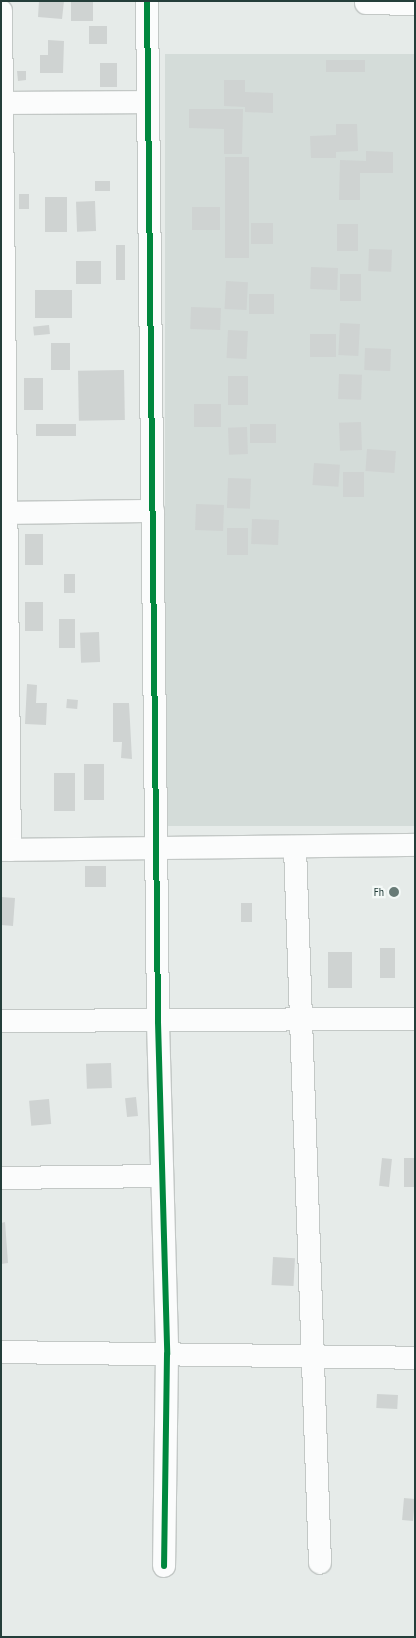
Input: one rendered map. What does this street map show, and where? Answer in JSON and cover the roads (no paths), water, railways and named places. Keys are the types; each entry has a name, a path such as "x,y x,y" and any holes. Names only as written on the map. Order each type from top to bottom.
{"street":[{"path":"147,1 158,1022 167,1354 164,1566"},
{"path":"362,2 415,4"},
{"path":"1,11 6,850 415,845"},
{"path":"2,103 148,102"},
{"path":"4,513 152,511"},
{"path":"295,847 320,1564"},
{"path":"1,1021 158,1022 415,1019"},
{"path":"1,1178 162,1176"},
{"path":"1,1352 415,1358"}],"place":[{"name":"Fh","path":"394,892"}]}
